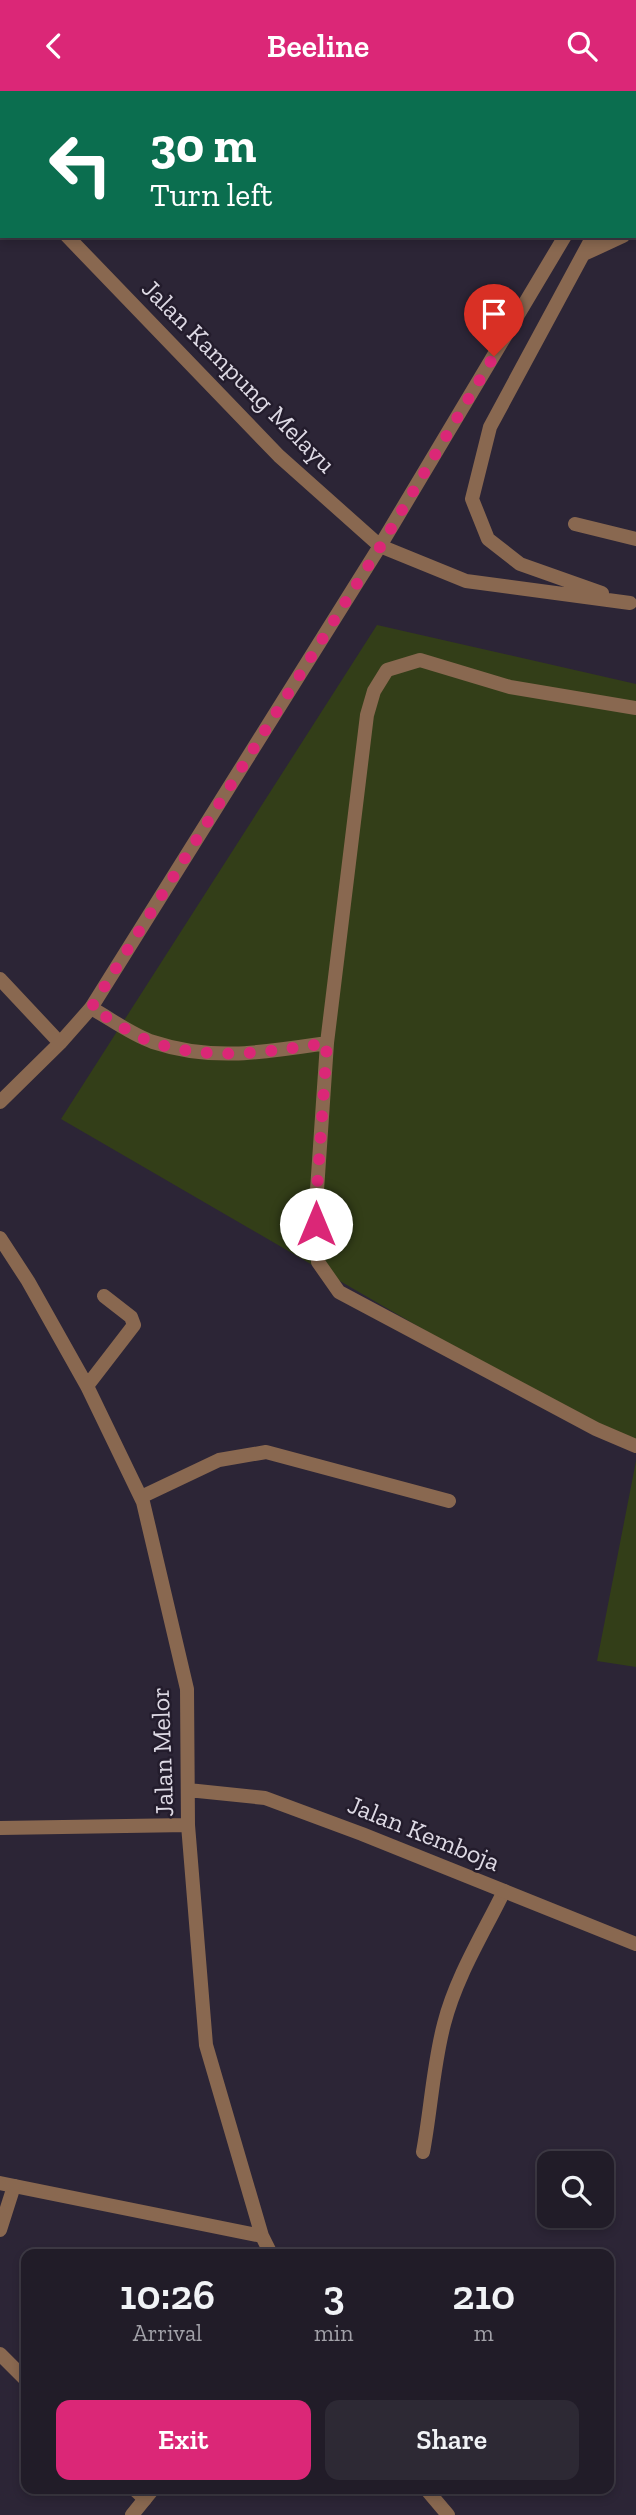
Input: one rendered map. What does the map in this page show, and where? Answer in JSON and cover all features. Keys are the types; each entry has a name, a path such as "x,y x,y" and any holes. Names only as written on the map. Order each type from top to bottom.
{"street":[{"name":"Jalan Kampung Melayu","path":"69,238 279,456 380,547 466,582 633,604"},
{"path":"0,1102 91,1008 380,547 564,238"},
{"path":"592,238 490,427 472,499 488,539 520,564 633,604"},
{"path":"584,254 619,238"},
{"path":"575,524 636,539"},
{"path":"636,708 510,687 420,660 387,670 374,691 367,715 327,1043 316,1216 318,1262 339,1292 596,1429 636,1446"},
{"path":"0,979 60,1043"},
{"path":"91,1008 150,1041 200,1054 246,1055 327,1043"},
{"name":"Jalan Melor","path":"0,1238 28,1281 87,1386 141,1497 187,1689 188,1825 206,2045 262,2236 268,2249"},
{"path":"87,1386 134,1325 131,1317 104,1296"},
{"path":"141,1497 219,1460 266,1452 449,1501"},
{"name":"Jalan Kemboja","path":"188,1790 265,1798 636,1944"},
{"path":"0,1828 188,1825"},
{"path":"423,2152 435,2066 450,2006 504,1891"},
{"path":"0,2230 7,2185 262,2236"},
{"path":"0,2354 21,2375"},
{"path":"132,2515 143,2494"},
{"path":"430,2494 448,2515"}],"green space":[{"path":"377,625 636,684 636,1453 61,1119"},
{"path":"636,1461 636,1667 597,1661"}],"route":[{"path":"316,1224 327,1043 246,1055 200,1054 150,1041 91,1008 380,547 494,356"}]}
